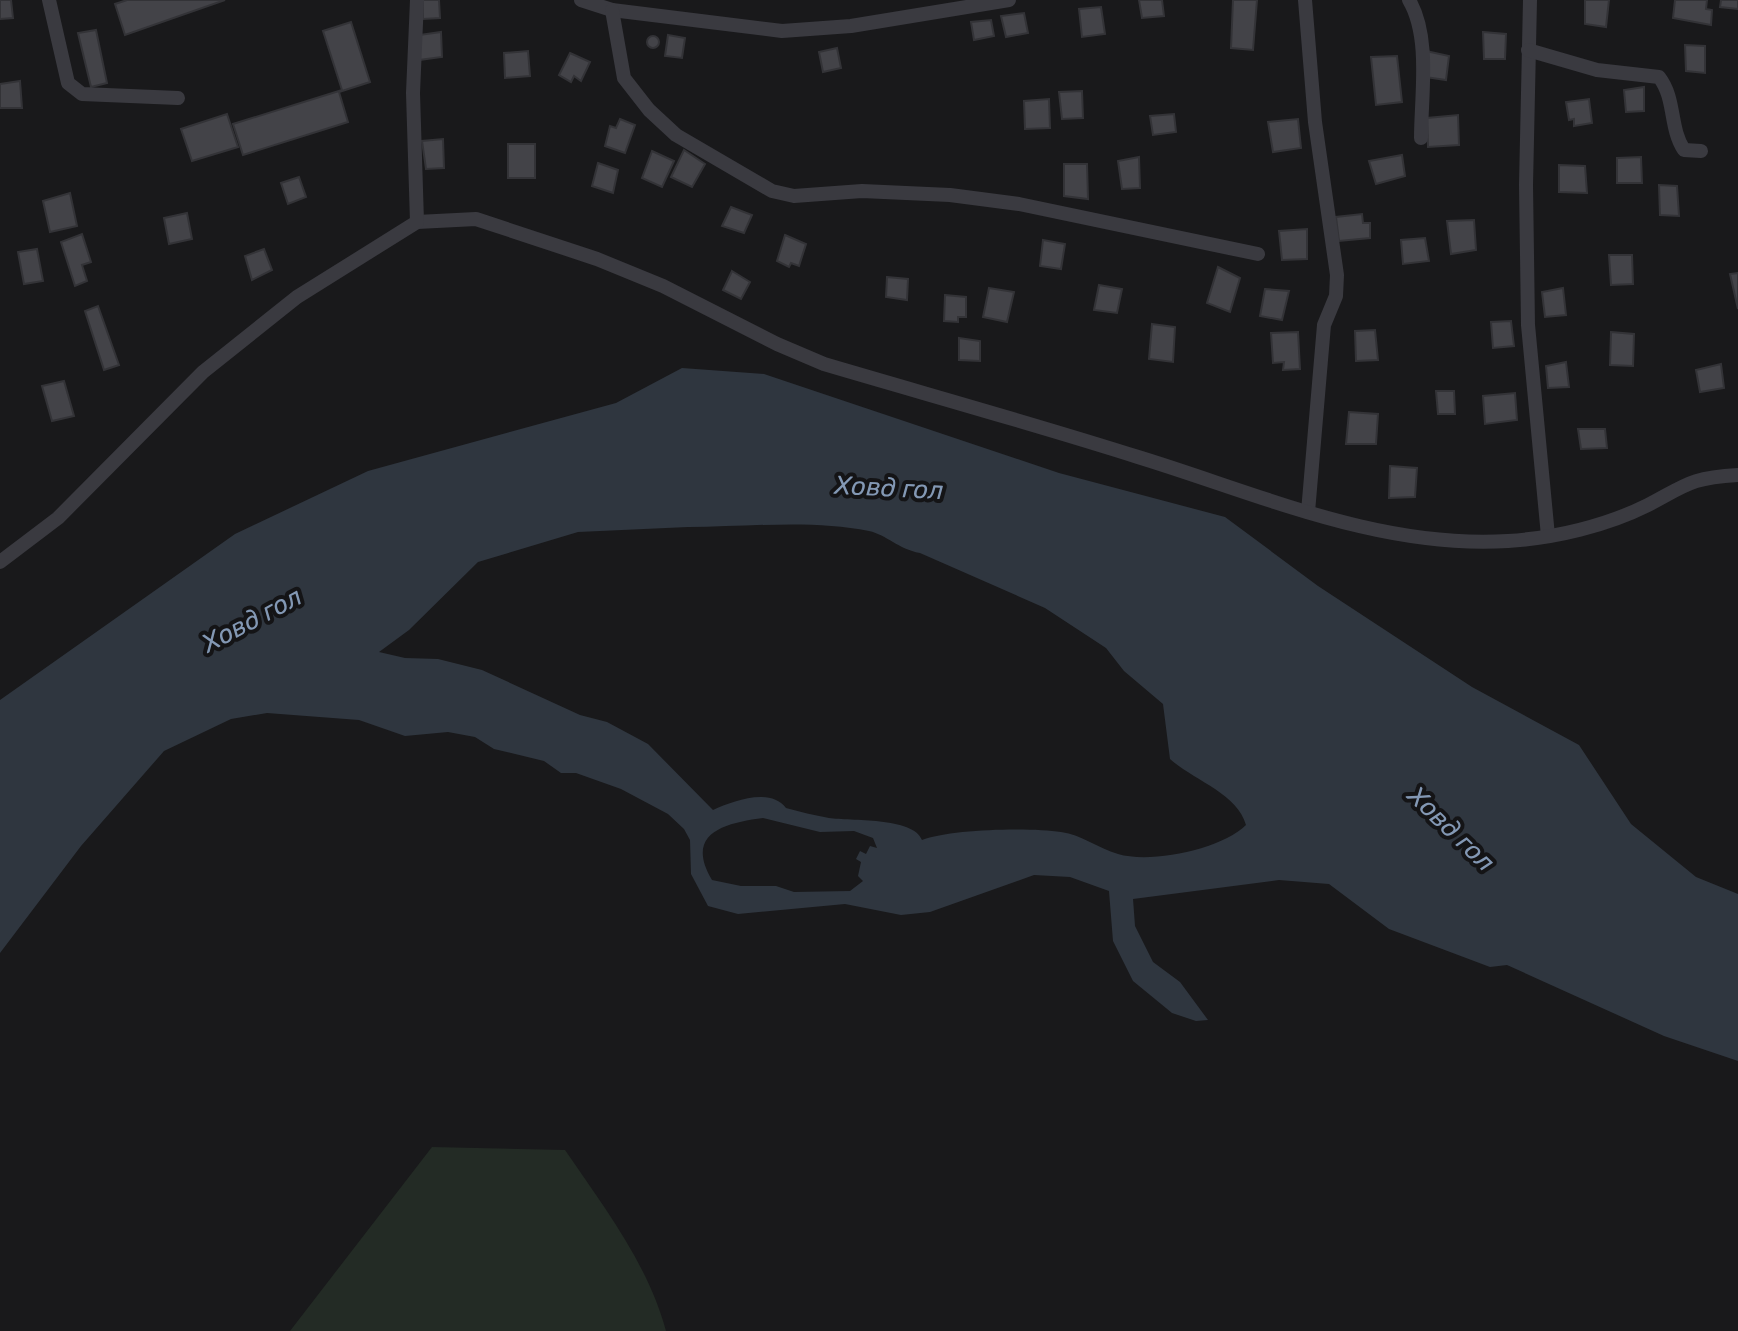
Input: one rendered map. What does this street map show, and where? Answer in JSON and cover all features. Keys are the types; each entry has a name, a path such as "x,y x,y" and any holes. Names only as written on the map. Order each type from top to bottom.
{"street":[{"path":"49,0 68,83 82,94 178,98"},
{"path":"417,0 413,93 417,222"},
{"path":"581,0 612,10 782,31 851,26 966,2 1009,0"},
{"path":"1305,0 1315,122 1337,275 1336,296 1324,325 1308,512"},
{"path":"1409,0 1416,13 1420,38 1421,138"},
{"path":"1530,0 1528,325 1548,536"},
{"path":"612,10 624,78 649,110 676,135 772,191 794,196 862,191 950,195 1059,212 1258,254"},
{"path":"1528,50 1597,70 1659,77 1669,90 1677,138 1684,150 1701,151"},
{"path":"0,562 58,518 203,372 297,297 417,222 476,219 650,281 824,364 1138,456 1350,526 1456,541 1509,541 1548,536 1586,528 1648,504 1677,486 1703,477 1738,475"}],"shaded area":[{"path":"432,1147 565,1150 636,1259 666,1331 290,1331"}],"water":[{"name":"Ховд гол","path":"682,368 764,374 1059,473 1225,517 1318,586 1472,687 1579,745 1631,824 1696,877 1738,894 1738,1061 1664,1036 1507,965 1490,967 1389,929 1329,884 1279,880 1133,899 1135,926 1153,962 1180,982 1208,1020 1196,1021 1172,1013 1133,981 1113,941 1109,891 1070,877 1034,875 930,912 901,915 845,904 738,914 708,906 691,874 690,840 684,829 668,814 621,789 576,773 561,773 544,761 494,749 475,737 448,732 405,736 359,720 267,713 231,719 164,751 81,846 0,953 0,700 235,534 368,471 616,403","holes":["802,524 869,531 1045,608 1106,648 1124,671 1163,704 1170,759 1234,804 1246,825 1235,834 1204,847 1167,856 1132,857 1069,834 1047,830 970,831 922,840 907,827 829,818 786,808 771,798 741,800 713,810 648,744 607,722 580,715 482,670 438,659 405,658 379,652 409,630 478,562 578,532","763,818 820,832 854,831 873,838 877,848 870,846 866,854 860,851 856,859 861,862 858,876 863,881 850,891 794,892 776,886 741,886 712,880 705,864 703,851 706,841 723,827"]}],"building":[{"path":"0,0 11,0 13,18 0,19"},
{"path":"127,0 225,0 125,35 115,4"},
{"path":"423,0 439,0 440,18 423,19"},
{"path":"1139,0 1162,0 1164,16 1142,18"},
{"path":"1233,0 1257,0 1253,50 1231,48"},
{"path":"1585,0 1609,0 1606,27 1585,24"},
{"path":"1675,0 1707,0 1706,9 1712,10 1711,25 1673,18"},
{"path":"1721,0 1738,0 1738,9 1720,7"},
{"path":"1101,7 1105,34 1082,37 1079,9"},
{"path":"1024,13 1028,33 1006,37 1001,16"},
{"path":"991,20 994,36 974,40 971,22"},
{"path":"351,22 370,82 339,92 348,122 243,155 233,124 342,90 323,31"},
{"path":"96,30 107,83 91,87 78,33"},
{"path":"441,32 442,57 419,60 419,35"},
{"path":"1483,32 1506,34 1505,59 1484,59"},
{"path":"668,35 685,38 682,58 665,56"},
{"path":"653,36 659,42 653,48 647,42"},
{"path":"1685,45 1705,46 1705,73 1686,71"},
{"path":"837,48 841,68 823,72 819,52"},
{"path":"528,51 530,76 505,78 504,53"},
{"path":"1426,51 1449,56 1446,80 1425,77"},
{"path":"570,53 590,62 581,81 574,76 571,82 559,75"},
{"path":"1397,56 1402,102 1376,105 1371,57"},
{"path":"20,81 22,108 0,108 0,84"},
{"path":"1644,87 1644,111 1626,112 1624,90"},
{"path":"1082,91 1083,118 1062,119 1059,92"},
{"path":"1049,99 1050,128 1025,129 1024,101"},
{"path":"1589,99 1592,123 1574,126 1574,119 1569,120 1566,102"},
{"path":"227,114 238,147 192,161 181,129"},
{"path":"1174,114 1176,132 1153,135 1150,116"},
{"path":"1458,115 1459,145 1428,147 1427,118"},
{"path":"620,119 635,125 625,153 605,146 610,126 616,128"},
{"path":"1298,119 1301,148 1273,152 1268,122"},
{"path":"443,139 444,168 426,169 422,141"},
{"path":"508,144 535,144 535,178 508,178"},
{"path":"684,150 705,164 692,187 671,177"},
{"path":"652,151 674,161 662,187 642,178"},
{"path":"1402,155 1405,176 1376,184 1369,161"},
{"path":"1139,157 1140,188 1122,189 1118,161"},
{"path":"1641,157 1642,183 1617,183 1617,158"},
{"path":"598,163 618,170 613,193 592,186"},
{"path":"1064,164 1087,164 1088,199 1064,196"},
{"path":"1559,165 1585,166 1587,193 1559,192"},
{"path":"299,177 306,197 288,204 281,183"},
{"path":"1659,185 1677,186 1679,216 1660,215"},
{"path":"70,193 77,226 50,232 43,201"},
{"path":"731,207 752,215 744,233 722,226"},
{"path":"187,213 192,239 169,244 164,218"},
{"path":"1362,214 1363,223 1370,223 1370,238 1339,241 1336,217"},
{"path":"1474,220 1476,250 1451,254 1447,221"},
{"path":"1307,229 1307,259 1282,260 1279,231"},
{"path":"82,234 91,262 82,265 87,281 75,286 61,242"},
{"path":"785,235 806,244 799,266 791,263 789,267 777,261"},
{"path":"1425,238 1429,261 1403,264 1401,240"},
{"path":"1043,240 1065,244 1061,269 1040,266"},
{"path":"37,249 43,281 24,284 18,252"},
{"path":"264,249 272,270 252,280 245,256"},
{"path":"1609,255 1632,255 1633,284 1611,285"},
{"path":"1218,267 1240,278 1230,312 1207,303"},
{"path":"732,271 750,282 741,299 723,290"},
{"path":"1738,273 1738,309 1730,274"},
{"path":"887,277 908,279 907,300 886,297"},
{"path":"1099,285 1122,289 1117,313 1094,310"},
{"path":"989,288 1014,292 1007,322 983,317"},
{"path":"1563,288 1566,315 1545,317 1542,292"},
{"path":"1265,289 1289,291 1282,320 1260,316"},
{"path":"945,295 966,297 966,317 958,317 958,322 944,321"},
{"path":"98,306 119,365 104,370 85,311"},
{"path":"1511,321 1514,346 1493,348 1491,322"},
{"path":"1152,324 1175,327 1173,362 1149,359"},
{"path":"1375,330 1378,360 1356,361 1355,331"},
{"path":"1298,332 1300,369 1283,370 1284,362 1273,363 1271,333"},
{"path":"1611,332 1634,334 1633,366 1610,365"},
{"path":"959,338 980,341 980,361 959,360"},
{"path":"1566,362 1569,387 1548,388 1546,366"},
{"path":"1721,364 1724,388 1700,392 1696,370"},
{"path":"64,381 74,416 52,421 42,386"},
{"path":"1436,391 1454,391 1455,414 1438,414"},
{"path":"1515,393 1517,420 1485,424 1483,396"},
{"path":"1349,412 1378,414 1376,444 1346,444"},
{"path":"1578,429 1605,429 1607,448 1581,449"},
{"path":"1390,466 1417,468 1415,497 1389,498"}]}
